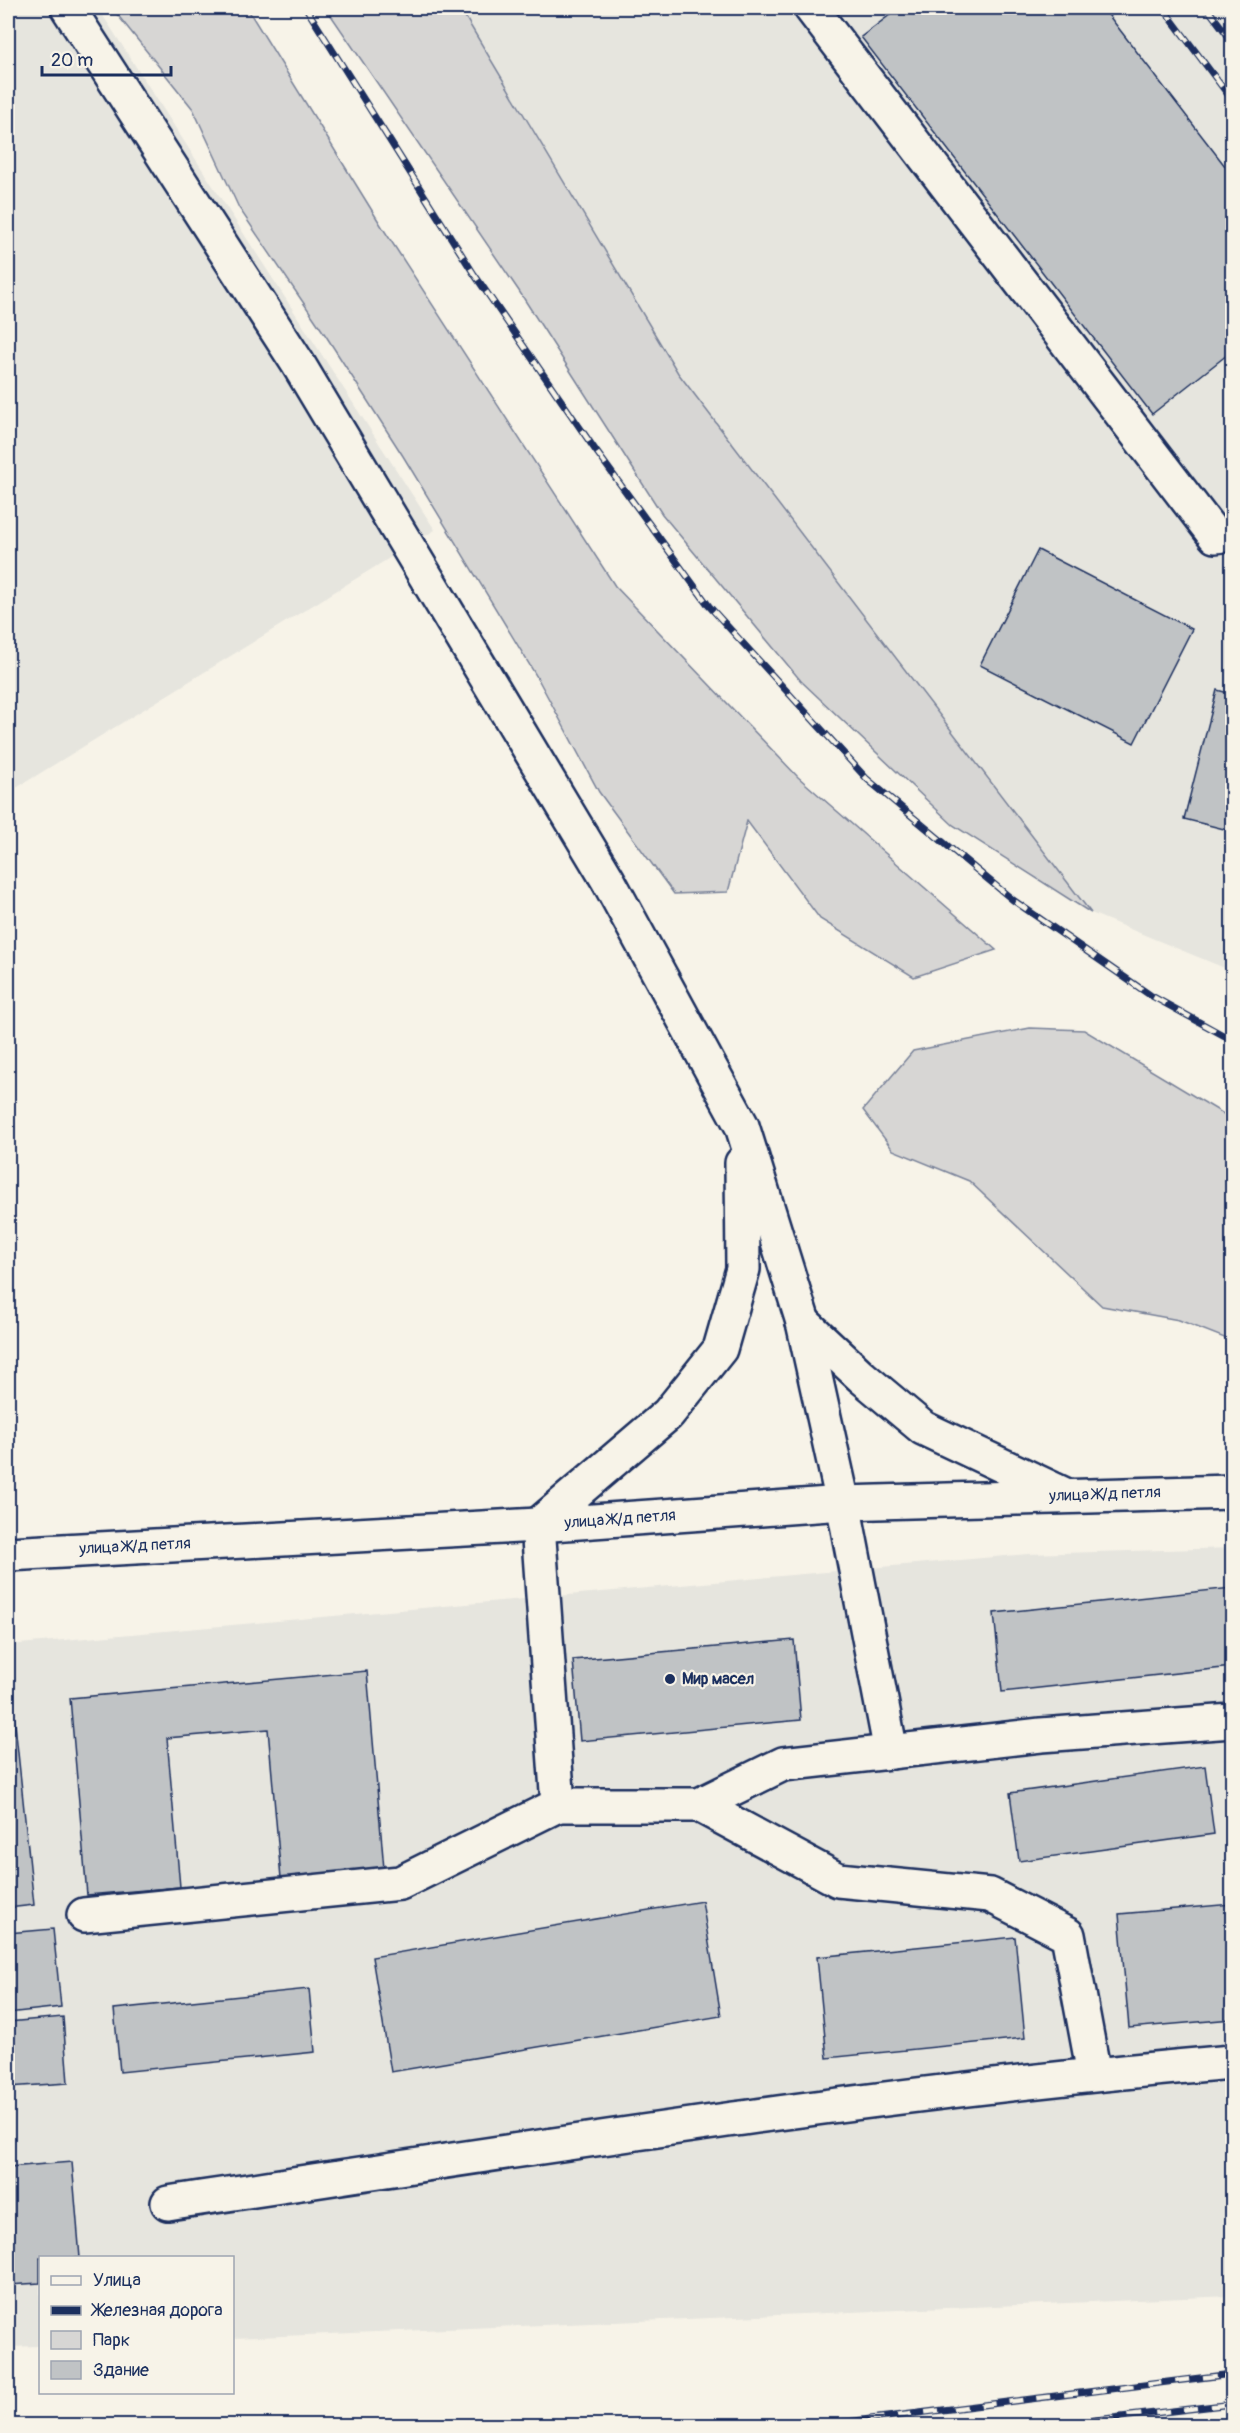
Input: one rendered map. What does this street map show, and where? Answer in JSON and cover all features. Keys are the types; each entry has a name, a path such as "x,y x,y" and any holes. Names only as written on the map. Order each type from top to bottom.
{"main road":[{"path":"68,8 297,362 608,880 742,1126 803,1322 843,1503 891,1752"},
{"path":"811,8 1215,536 1233,534"},
{"path":"558,1805 538,1524 668,1414 720,1349 743,1269 742,1126"},
{"path":"803,1322 862,1377 923,1428 1067,1496"},
{"name":"улица Ж/д петля","path":"8,1554 538,1524 843,1503 1233,1492"},
{"path":"84,1915 400,1883 558,1805 699,1805 783,1764 1041,1735 1233,1721"},
{"path":"699,1805 838,1880 990,1895 1068,1935 1094,2073"},
{"path":"168,2204 730,2119 1094,2073 1233,2062"}],"shaded area":[{"path":"8,8 98,8 435,530 8,793"},
{"path":"460,8 1232,8 1232,971 1091,913 678,373"},
{"path":"1232,1548 1232,2296 234,2338 234,2256 39,2256 39,2346 8,2347 8,1645 1028,1554"}],"green space":[{"path":"112,8 247,8 384,230 615,586 798,777 996,950 914,977 820,919 747,821 728,892 674,894 599,792 537,677 403,456 326,336 239,208 193,109"},
{"path":"326,8 460,8 678,373 1091,913 953,825 801,681 662,514 519,291"},
{"path":"1030,1028 1084,1030 1232,1119 1232,1341 1179,1320 1102,1306 969,1181 893,1150 863,1110 913,1051"}],"building":[{"path":"899,8 1103,8 1232,175 1232,351 1152,414 861,37"},
{"path":"1038,550 1192,629 1134,743 980,665"},
{"path":"1217,690 1232,694 1232,831 1184,819"},
{"path":"1232,1588 1232,1667 1002,1692 994,1613"},
{"path":"794,1640 801,1720 580,1741 573,1660"},
{"path":"367,1671 384,1869 281,1878 268,1729 167,1738 180,1887 87,1895 70,1698"},
{"path":"13,1705 34,1905 8,1908 8,1706"},
{"path":"1205,1766 1214,1834 1019,1861 1010,1793"},
{"path":"702,1901 721,2016 391,2072 372,1957"},
{"path":"1232,1904 1232,2019 1129,2028 1119,1914"},
{"path":"53,1929 61,2007 8,2013 8,1933"},
{"path":"1015,1937 1025,2038 827,2058 817,1957"},
{"path":"309,1989 315,2052 120,2072 114,2009"},
{"path":"63,2017 68,2083 8,2087 8,2022"},
{"path":"72,2162 80,2256 39,2256 39,2283 8,2285 8,2167"}],"railway":[{"path":"306,8 474,274 596,451 709,606 867,779 1013,900 1150,995 1232,1040"},
{"path":"1163,8 1232,100"},
{"path":"1207,8 1232,41"},
{"path":"814,2426 1232,2374"},
{"path":"1044,2426 1232,2404"}],"place":[{"name":"Мир масел","path":"670,1679"}]}
